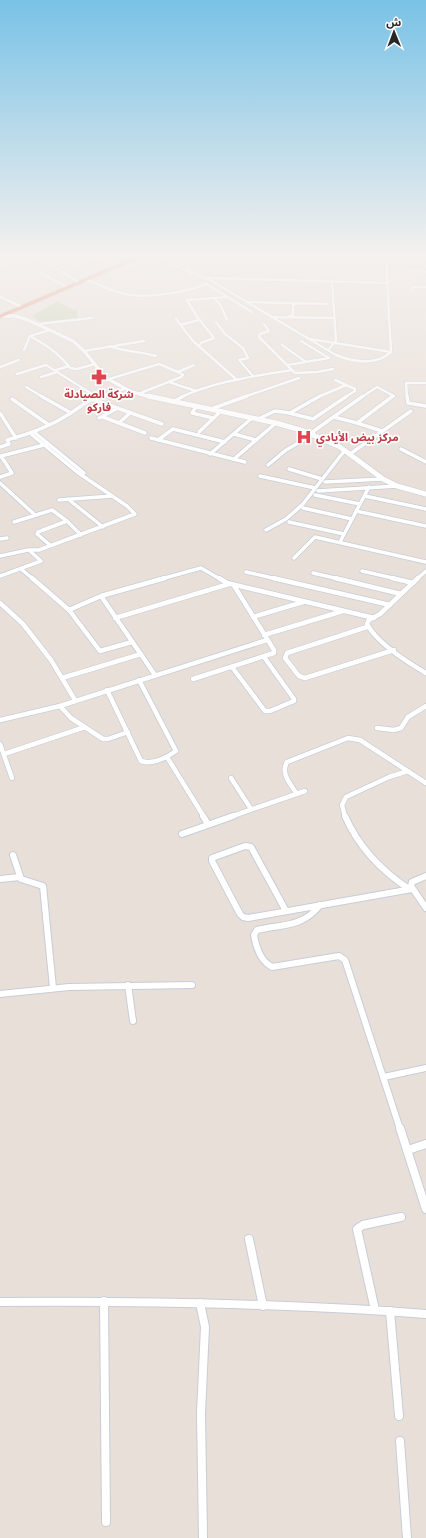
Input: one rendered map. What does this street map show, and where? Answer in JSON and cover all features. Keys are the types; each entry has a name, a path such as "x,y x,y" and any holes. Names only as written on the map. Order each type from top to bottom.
{"street":[{"path":"30,336 50,330 73,341 84,351 109,380 138,394 194,408 211,409 299,378"},
{"path":"184,330 199,346 236,379"},
{"path":"199,346 201,343 214,338 208,330"},
{"path":"222,330 225,334 237,342 248,354 248,358 240,360 253,376"},
{"path":"268,330 269,331 260,334 259,337 295,373 299,374 333,369"},
{"path":"294,330 344,359 363,361 383,358 391,352"},
{"path":"328,350 335,343 334,330"},
{"path":"390,330 391,352"},
{"path":"24,350 30,336"},
{"path":"30,336 53,349 69,366 75,369 95,364"},
{"path":"308,338 391,352"},
{"path":"288,365 328,357 301,340"},
{"path":"84,351 144,341"},
{"path":"282,345 306,362"},
{"path":"108,346 122,351 148,352 156,356"},
{"path":"0,367 19,360"},
{"path":"109,380 159,364 178,372 183,376 138,394"},
{"path":"17,374 45,365 97,397"},
{"path":"41,377 69,366"},
{"path":"178,372 194,366"},
{"path":"171,402 196,391 236,379 292,370"},
{"path":"258,419 275,411 289,413 308,419 317,417 355,391 355,389 335,380"},
{"path":"169,382 196,391"},
{"path":"426,383 406,383 408,403 426,406"},
{"path":"289,413 324,394 346,385"},
{"path":"26,387 71,413"},
{"path":"268,465 286,450 312,434 377,387 394,396 357,424"},
{"path":"0,447 8,444 6,440 32,433 49,425 92,399 124,388"},
{"path":"12,399 49,425"},
{"path":"92,399 162,424"},
{"path":"118,408 101,417 145,433"},
{"path":"194,408 192,413 258,419 312,434 345,450 384,479 397,486 426,494"},
{"path":"211,409 217,415"},
{"path":"350,454 411,411"},
{"path":"0,413 16,438"},
{"path":"119,423 130,413"},
{"path":"199,432 217,415"},
{"path":"334,417 382,431"},
{"path":"210,454 252,418"},
{"path":"234,459 276,423"},
{"path":"158,440 173,429 225,442"},
{"path":"32,433 84,473"},
{"path":"0,556 28,550 38,550 136,514 77,472 43,445 32,433"},
{"path":"234,434 256,440"},
{"path":"151,438 245,462"},
{"path":"0,477 12,473 2,456 48,444"},
{"path":"401,449 426,462"},
{"path":"266,530 286,519 293,513 323,481 345,450"},
{"path":"289,469 323,481 384,479"},
{"path":"260,476 270,477 316,489 334,490 397,486"},
{"path":"331,481 334,490"},
{"path":"0,483 35,515"},
{"path":"341,540 369,488"},
{"path":"315,495 360,504"},
{"path":"59,500 112,496"},
{"path":"365,496 426,509"},
{"path":"68,499 103,527"},
{"path":"303,508 352,519"},
{"path":"14,522 52,510 81,535"},
{"path":"356,511 426,526"},
{"path":"50,545 37,534 38,532 67,522"},
{"path":"289,522 344,534"},
{"path":"294,558 316,537 426,562"},
{"path":"0,539 7,538"},
{"path":"0,576 41,561 28,550"},
{"path":"69,610 101,596 201,568 232,584 374,618"},
{"path":"21,569 69,610 100,651 132,642"},
{"path":"362,571 413,582"},
{"path":"426,571 424,576 413,582 390,605 367,622 368,627 394,650 426,673"},
{"path":"246,572 390,605"},
{"path":"313,573 401,594"},
{"path":"193,679 271,655 274,652 232,584"},
{"path":"115,618 232,584"},
{"path":"101,596 155,675"},
{"path":"253,617 304,601"},
{"path":"0,603 23,624 51,660 75,700"},
{"path":"264,635 344,610"},
{"path":"368,627 287,653 285,658 299,676 305,678 394,650"},
{"path":"0,720 60,706 267,640"},
{"path":"62,678 141,654"},
{"path":"232,667 264,710 268,712 294,700 264,657"},
{"path":"107,690 142,762 150,763 167,757 176,750 140,680"},
{"path":"60,706 71,718 103,739 108,739 128,732"},
{"path":"377,728 394,730 401,728 408,717 426,706"},
{"path":"4,754 85,727"},
{"path":"297,794 283,771 287,762 348,738 360,740 426,783"},
{"path":"0,744 12,778"},
{"path":"167,757 208,824"},
{"path":"408,771 389,777 346,797 342,808 348,824 367,850 392,876 410,889 426,908"},
{"path":"232,778 251,809"},
{"path":"182,834 305,791"},
{"path":"286,911 251,847 245,846 212,858 212,861 233,901 243,917 248,918 410,889"},
{"path":"13,855 18,866 20,877 24,881 41,884 43,886 53,988"},
{"path":"410,889 412,882 426,876"},
{"path":"0,879 20,877"},
{"path":"320,905 310,916 298,922 281,927 257,930 254,935 256,947 266,964 280,968 339,956 344,958 408,1150 426,1209"},
{"path":"128,985 133,1021"},
{"path":"0,994 53,988 128,985 192,985"},
{"path":"384,1077 426,1068"},
{"path":"408,1150 426,1144"},
{"path":"375,1310 357,1229 363,1224 401,1217"},
{"path":"249,1239 263,1306"},
{"path":"0,1302 104,1301 200,1303 375,1310 426,1314"},
{"path":"104,1301 106,1522"},
{"path":"200,1303 205,1327 201,1413 204,1538"},
{"path":"390,1311 399,1416"},
{"path":"400,1441 407,1538"}],"place":[{"name":"شركة الصيادلة فاركو","path":"99,377"},
{"name":"مركز بيض الأيادي","path":"304,437"}]}
